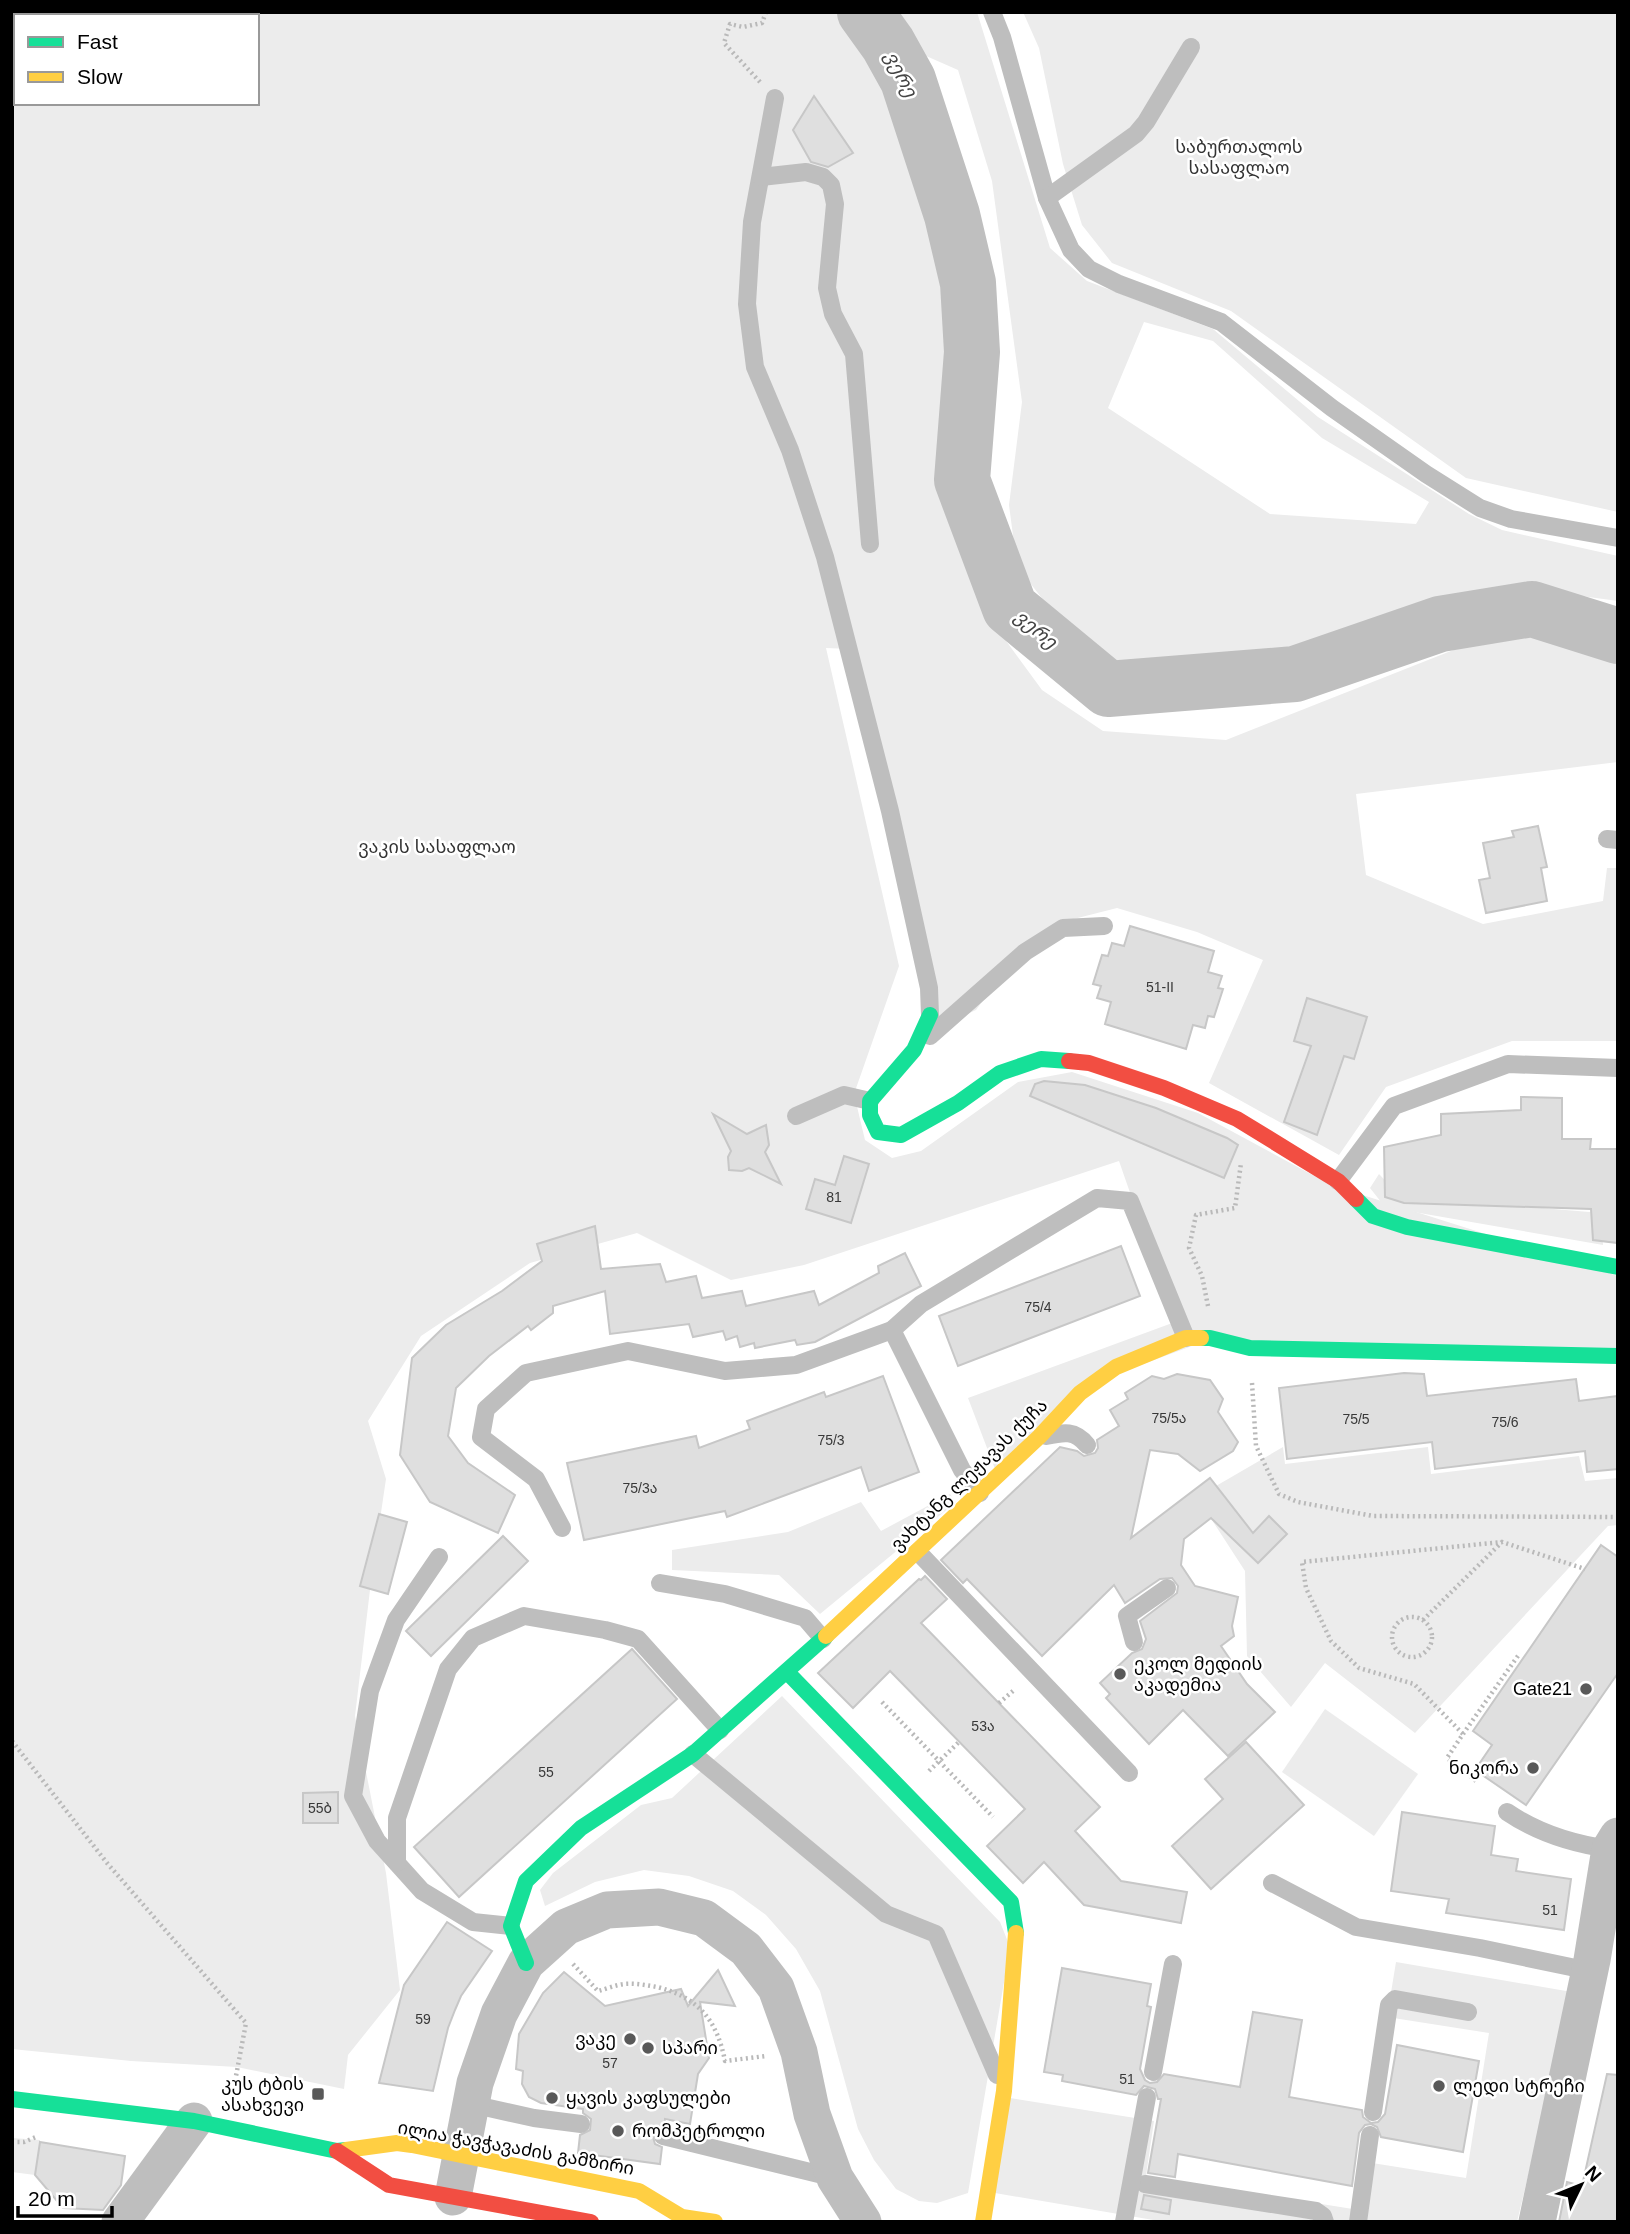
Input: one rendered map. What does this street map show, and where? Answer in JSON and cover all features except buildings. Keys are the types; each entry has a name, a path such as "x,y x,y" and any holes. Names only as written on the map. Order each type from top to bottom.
{"street":[{"path":"930,1015 914,1050 870,1101 870,1115 878,1132 901,1135 958,1103 1000,1073 1041,1059 1088,1063 1164,1088 1237,1119 1338,1181 1373,1216 1407,1227 1618,1268"},
{"name":"ვახტანგ ლეჟავას ქუჩა","path":"511,1926 526,1881 581,1828 693,1754 918,1552 1039,1437 1080,1393 1116,1367 1186,1338 1210,1338 1250,1348 1618,1356"},
{"path":"787,1672 1011,1902 1017,1939 1004,2091 983,2222"},
{"path":"1537,2222 1615,1845"},
{"path":"453,2197 475,2083 499,2014 538,1952 566,1927 607,1910 659,1906 704,1918 746,1949 776,1988 799,2052 812,2114 835,2178 863,2222"},
{"path":"511,1926 538,1952"},
{"name":"ილია ჭავჭავაძის გამზირი","path":"12,2099 194,2121 337,2151 397,2143 460,2154 639,2191 681,2219"},
{"path":"120,2222 194,2121"},
{"name":"ილია ჭავჭავაძის გამზირი","path":"337,2151 389,2185 592,2222"},
{"name":"ილია ჭავჭავაძის გამზირი","path":"666,2222 681,2219 715,2222"}],"lane":[{"path":"992,12 1002,37 1047,198 1071,250 1089,269 1119,284 1221,322 1332,408 1480,508 1511,519 1618,538"},
{"path":"1047,198 1136,134 1191,47"},
{"path":"775,99 752,222 747,304 755,367 790,450 825,556 890,811 929,988 930,1015"},
{"path":"761,177 806,172 823,177 831,185 835,204 827,288 833,314 854,354 870,544"},
{"path":"914,1050 1025,952 1063,929 1104,926"},
{"path":"1338,1181 1394,1106 1508,1064 1618,1068"},
{"path":"796,1116 844,1095 870,1101"},
{"path":"562,1528 536,1479 481,1437 486,1409 526,1373 628,1351 725,1371 796,1365 892,1330 921,1304 1097,1198 1130,1201 1186,1338"},
{"path":"892,1330 962,1470 980,1493"},
{"path":"1039,1437 1073,1432 1087,1445"},
{"path":"918,1552 1129,1773"},
{"path":"439,1557 396,1620 374,1679 353,1796 377,1841 422,1891 473,1922 511,1926"},
{"path":"660,1583 725,1594 805,1618 823,1639"},
{"path":"1134,1642 1127,1616 1167,1588"},
{"path":"397,1863 397,1818 448,1669 473,1638 524,1616 605,1630 638,1639 720,1730"},
{"path":"693,1754 886,1913 936,1934 1004,2091"},
{"path":"1507,1812 1574,1844 1615,1845"},
{"path":"1272,1883 1356,1927 1480,1948 1590,1971"},
{"path":"1153,2072 1173,1964"},
{"path":"1373,2112 1385,2026 1392,2001 1395,1999 1468,2012"},
{"path":"1124,2222 1147,2097"},
{"path":"471,2104 534,2118 581,2124"},
{"path":"1358,2222 1370,2135"},
{"path":"663,2136 835,2178"},
{"path":"1145,2184 1316,2211 1325,2222"}],"path":[{"path":"766,12 762,23 743,27 730,24 724,43 775,99"},
{"path":"1210,1338 1207,1298 1202,1276 1189,1248 1196,1215 1235,1208 1243,1153 1256,1131"},
{"path":"1250,1348 1256,1446 1279,1494 1297,1502 1373,1516 1618,1517"},
{"path":"1463,1734 1414,1684 1359,1668 1331,1641 1306,1588 1301,1562 1502,1542 1585,1569"},
{"path":"1423,1620 1502,1542"},
{"path":"1411,1616 1423,1620 1428,1624 1433,1637 1428,1650 1416,1657 1402,1654 1397,1650 1392,1638 1395,1626 1411,1616"},
{"path":"1476,1781 1447,1758 1520,1653"},
{"path":"999,1703 1013,1691"},
{"path":"882,1702 993,1817"},
{"path":"12,1741 107,1863 246,2024 236,2076"},
{"path":"925,1775 959,1742"},
{"path":"538,1952 598,1991 625,1984 643,1984 673,1991 695,2003 710,2020 721,2042 725,2061 799,2052"},
{"path":"12,2142 24,2142"}],"green space":[{"name":"ვაკის სასაფლაო","path":"12,12 977,12 1050,248 1087,281 1213,329 1318,417 1469,514 1502,530 1618,556 1618,601 1515,587 1483,593 1301,658 1191,675 1110,669 1061,623 1017,566 1009,505 1022,402 992,181 958,70 842,19 885,76 930,212 956,354 945,476 985,612 1042,690 1103,731 1226,740 1461,647 1532,635 1618,656 1618,762 1356,794 1366,875 1483,924 1603,901 1607,868 1618,868 1618,1041 1512,1041 1386,1087 1339,1155 1209,1083 1263,960 1197,932 1117,908 1054,924 1008,967 976,1010 937,1028 850,649 826,648 899,966 854,1094 865,1140 892,1158 921,1151 1018,1082 1072,1072 1198,1113 1331,1185 1618,1276 1618,1351 1208,1340 1084,1386 995,1469 968,1398 1175,1322 1119,1161 804,1265 731,1280 637,1233 530,1263 421,1336 368,1421 386,1479 355,1716 386,1873 400,1990 348,2055 344,2089 237,2067 131,2061 12,2049","holes":["1144,322 1213,341 1322,438 1429,502 1416,524 1270,514 1108,408"]},
{"name":"საბურთალოს სასაფლაო","path":"1023,12 1618,12 1618,512 1466,478 1231,311 1112,263 1082,225 1063,164 1039,48"},
{"path":"1379,1174 1400,1196 1601,1213 1603,1245 1385,1207 1370,1188"},
{"path":"1283,1447 1285,1464 1428,1447 1431,1474 1579,1456 1585,1481 1618,1478 1618,1525 1608,1526 1415,1733 1325,1663 1291,1707 1247,1656 1245,1571 1197,1497"},
{"path":"950,1494 956,1502 820,1614 779,1575 672,1570 672,1550 788,1532 861,1502 881,1531"},
{"path":"782,1696 1000,1922 1010,1947 968,2193 937,2203 919,2201 896,2189 874,2160 858,2129 820,1991 796,1949 766,1915 733,1891 689,1876 644,1870 595,1882 545,1906 540,1890 553,1873 641,1805 672,1798"},
{"path":"1325,1709 1418,1774 1374,1836 1282,1772"},
{"path":"1396,1962 1572,1992 1517,2222 1165,2222 995,2193 1010,2098 1154,2121 1146,2176 1359,2210 1366,2162 1466,2178 1489,2033 1387,2017"},
{"path":"12,2138 40,2140 35,2175 12,2172"}],"waterway":[{"name":"ვერე","path":"865,12 888,44 908,80 952,215 968,283 972,352 962,480 1010,608 1108,689 1295,674 1440,624 1532,609 1618,636"}],"traffic: fast":[{"path":"930,1015 914,1050 870,1101 870,1115 878,1132 901,1135 958,1103 1000,1073 1041,1059 1069,1061"},
{"path":"1356,1199 1373,1216 1407,1227 1618,1267"},
{"path":"1201,1338 1250,1348 1618,1356"},
{"path":"526,1963 511,1926 526,1881 581,1828 693,1754 826,1636"},
{"path":"787,1672 1011,1902 1016,1933"},
{"path":"12,2099 194,2121 337,2151 346,2150"}],"traffic: slow":[{"path":"826,1636 1039,1437 1080,1393 1116,1367 1186,1338 1201,1338"},
{"path":"983,2222 1004,2091 1016,1933"},
{"path":"346,2150 397,2143 412,2145 639,2191 682,2217 715,2222"}],"traffic: jam":[{"path":"1069,1061 1089,1063 1164,1088 1237,1119 1338,1181 1356,1199"},
{"path":"337,2151 389,2185 591,2222"}],"place":[{"name":"ეკოლ მედიის აკადემია","path":"1120,1674"},
{"name":"Gate21","path":"1586,1689"},
{"name":"ნიკორა","path":"1533,1768"},
{"name":"ვაკე","path":"630,2039"},
{"name":"სპარი","path":"648,2048"},
{"name":"ლედი სტრეჩი","path":"1439,2086"},
{"name":"კუს ტბის ასახვევი","path":"318,2094"},
{"name":"ყავის კაფსულები","path":"552,2098"},
{"name":"რომპეტროლი","path":"618,2131"}]}
